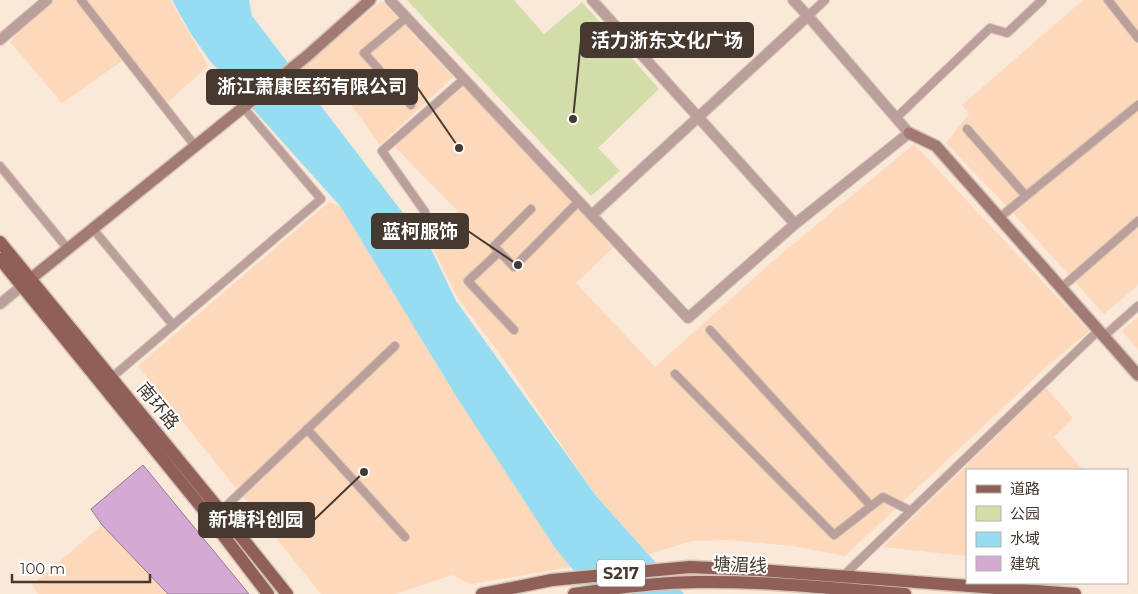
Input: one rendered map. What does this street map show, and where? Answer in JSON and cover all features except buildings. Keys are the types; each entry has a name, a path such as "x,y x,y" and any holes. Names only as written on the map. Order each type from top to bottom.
{"main road":[{"path":"26,282 307,56 370,0"},
{"path":"909,133 936,146 1138,375"},
{"name":"南环路","path":"0,242 26,282 268,594"},
{"name":"南环路","path":"0,258 26,282 111,378 287,594"},
{"name":"S217","path":"482,594 552,580 690,567 759,570 1075,594"},
{"name":"塘湄线","path":"574,594 697,582 756,583 904,594"}],"street":[{"path":"0,40 47,0"},
{"path":"81,0 195,146"},
{"path":"390,0 688,318 795,224 909,133 793,0"},
{"path":"592,0 795,224"},
{"path":"592,215 825,0"},
{"path":"896,118 990,28 1007,33 1042,0"},
{"path":"1108,0 1138,38"},
{"path":"407,17 364,53 411,105"},
{"path":"425,212 382,151 464,79"},
{"path":"999,218 1138,105"},
{"path":"111,378 321,199 242,107"},
{"path":"967,129 1026,196"},
{"path":"0,166 68,249"},
{"path":"531,209 494,246 514,267 579,201"},
{"path":"1061,288 1138,221"},
{"path":"93,229 173,325"},
{"path":"499,252 468,281 514,330"},
{"path":"0,304 26,282"},
{"path":"843,576 1101,333 1138,306"},
{"path":"710,330 871,506"},
{"path":"221,511 395,346"},
{"path":"675,374 834,535 882,497 911,511"},
{"path":"307,429 405,537"}],"shaded area":[{"path":"47,0 170,0 208,66 167,103 122,61 62,103 10,42"},
{"path":"1083,0 1138,0 1138,285 1104,314 1014,214 946,143 969,114 962,105"},
{"path":"382,1 453,77 380,145 344,95 331,105 302,68"},
{"path":"463,87 527,151 613,248 576,283 655,367 773,261 914,144 1089,331 1042,371 845,556 793,546 728,540 692,541 649,554 597,497 500,354 458,298 427,237 458,211 394,146"},
{"path":"329,202 341,207 456,396 555,548 571,567 471,584 452,575 395,594 321,594 138,366"},
{"path":"1138,317 1138,349 1122,331"},
{"path":"1046,388 1073,418 1054,437 1082,469 966,469 966,556 883,547"},
{"path":"102,525 168,594 38,594 32,585"}],"green space":[{"path":"407,0 514,0 544,34 582,2 659,89 598,148 620,171 591,196"}],"water":[{"path":"172,0 249,0 252,16 432,251 456,301 597,497 684,594 593,594 555,548 456,396 341,207 211,62 191,34"}],"place":[{"name":"活力浙东文化广场","path":"573,119"},
{"name":"浙江萧康医药有限公司","path":"459,148"},
{"name":"蓝柯服饰","path":"518,265"},
{"name":"新塘科创园","path":"364,472"}]}
